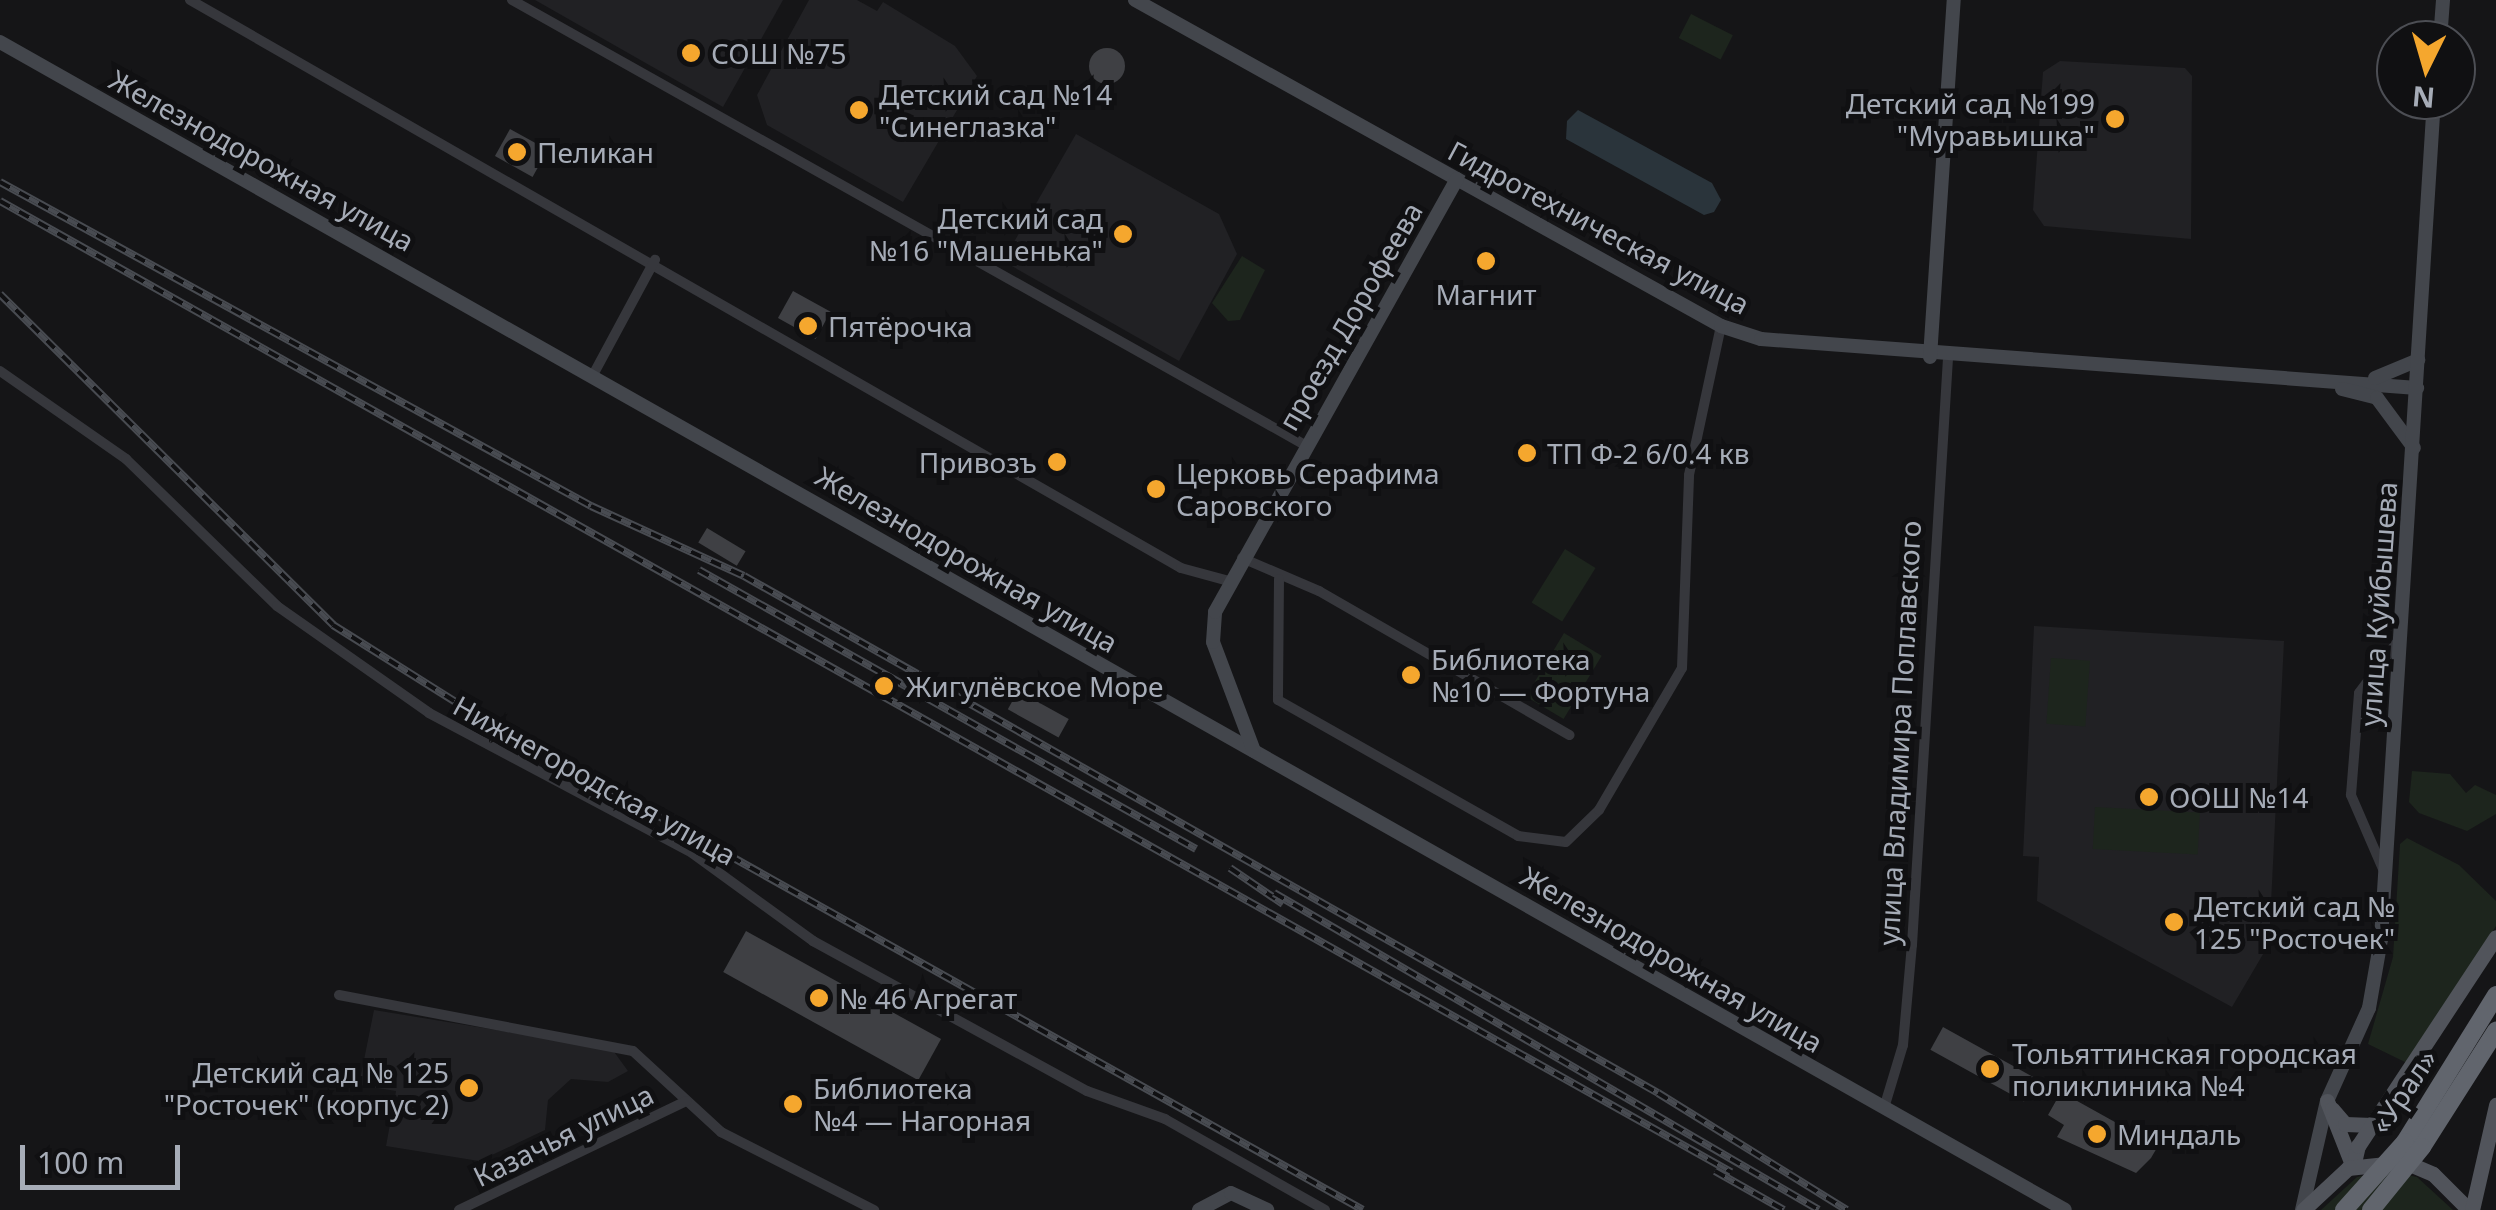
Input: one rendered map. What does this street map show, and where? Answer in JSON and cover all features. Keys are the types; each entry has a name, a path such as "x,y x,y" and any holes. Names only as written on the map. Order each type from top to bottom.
{"highway":[{"name":"«Урал»","path":"2344,1210 2405,1142 2496,995"},
{"name":"«Урал»","path":"2371,1210 2496,1031"}],"main road":[{"name":"Гидротехническая улица","path":"1135,0 1721,326 1798,348 2320,382"},
{"path":"1930,357 1954,0"},
{"name":"Железнодорожная улица","path":"0,42 2065,1210"},
{"name":"улица Куйбышева","path":"2302,1210 2328,1101 2369,1008 2385,873 2433,120"},
{"name":"проезд Дорофеева","path":"1254,752 1213,642 1214,612 1304,445 1457,179"},
{"path":"2320,382 2385,378 2418,360"},
{"path":"2320,382 2416,392"},
{"path":"2320,382 2377,398 2414,448"},
{"path":"2302,1210 2353,1167 2372,1126 2496,936"},
{"path":"2328,1101 2345,1124 2372,1126"},
{"path":"2328,1101 2353,1167"},
{"path":"2470,1210 2496,1104"},
{"path":"2353,1167 2404,1162 2433,1174 2470,1210"},
{"path":"1199,1210 1231,1194 1267,1210"}],"street":[{"path":"190,0 655,260 1181,568 1230,581"},
{"path":"512,0 1304,445"},
{"path":"593,375 655,260"},
{"path":"1278,579 1278,700 1518,836 1566,842 1599,810 1682,668 1689,475 1721,326"},
{"name":"улица Владимира Поплавского","path":"1884,1108 1903,1046 1912,944 1948,358"},
{"name":"Нижнегородская улица","path":"0,371 126,458 277,606 429,712 692,853 813,941 1087,1092 1166,1119 1325,1210"},
{"path":"1242,558 1278,579 1319,591 1568,734"},
{"path":"2385,873 2351,795 2359,693 2402,636"},
{"path":"340,995 633,1051 720,1132 874,1210"},
{"name":"Казачья улица","path":"459,1210 686,1100"}],"shaded area":[{"name":"СОШ №75","path":"535,0 783,0 723,107"},
{"name":"Детский сад №14 \"Синеглазка\"","path":"809,0 857,0 877,11 883,2 955,46 977,76 903,202 767,125 757,95"},
{"path":"1691,14 1733,35 1721,59 1679,38"},
{"name":"Детский сад №199 \"Муравьишка\"","path":"2060,61 2185,68 2192,76 2191,239 2044,226 2033,210 2043,72"},
{"path":"1578,110 1712,183 1721,200 1714,212 1704,215 1566,139 1567,121"},
{"name":"Детский сад №16 \"Машенька\"","path":"1076,134 1219,214 1237,254 1179,361 1003,261"},
{"path":"1242,256 1265,270 1240,320 1228,321 1212,303"},
{"path":"1565,549 1596,568 1562,622 1532,602"},
{"name":"ООШ №14","path":"2034,626 2284,641 2269,944 2232,1007 2037,901 2039,857 2023,856"},
{"path":"1564,633 1602,656 1564,719 1526,696"},
{"path":"2051,658 2090,661 2085,727 2046,724"},
{"path":"2412,771 2450,774 2466,793 2475,785 2496,795 2496,814 2467,831 2419,813 2409,802"},
{"path":"2095,807 2200,812 2198,854 2093,849"},
{"path":"2407,838 2459,865 2496,901 2496,926 2409,1064 2368,1044 2393,957 2400,844"},
{"name":"Детский сад № 125 \"Росточек\" (корпус 2)","path":"374,1010 612,1049 628,1071 608,1082 571,1079 548,1100 545,1130 479,1161 386,1146 396,1091 359,1085"},
{"path":"2387,1171 2417,1177 2453,1210 2321,1210 2357,1177"}],"building":[{"path":"1107,48 1120,53 1125,66 1120,79 1107,84 1094,79 1089,66 1094,53"},
{"name":"Пеликан","path":"510,129 548,150 533,177 495,156"},
{"name":"Пятёрочка","path":"793,291 831,312 816,339 778,318"},
{"path":"707,528 746,551 737,566 698,543"},
{"name":"Жигулёвское Море","path":"1018,691 1069,719 1059,737 1008,709"},
{"name":"№ 46 Агрегат","path":"746,931 941,1039 918,1080 723,972"},
{"name":"Тольяттинская городская поликлиника №4","path":"1943,1027 2037,1079 2024,1102 1930,1050"},
{"name":"Миндаль","path":"2061,1092 2158,1146 2151,1158 2136,1173 2057,1137 2064,1125 2048,1115"}],"railway":[{"path":"0,182 591,506 744,576 1658,1093 1847,1210"},
{"path":"0,201 1731,1172"},
{"path":"0,294 333,625 462,706 1363,1210"},
{"path":"699,570 1196,849"},
{"path":"1230,868 1283,904"},
{"path":"1274,893 1819,1210"},
{"path":"1715,1171 1784,1210"}],"place":[{"name":"СОШ №75","path":"691,53"},
{"name":"Детский сад №14 \"Синеглазка\"","path":"859,110"},
{"name":"Детский сад №199 \"Муравьишка\"","path":"2115,119"},
{"name":"Пеликан","path":"517,152"},
{"name":"Детский сад №16 \"Машенька\"","path":"1123,234"},
{"name":"Магнит","path":"1486,261"},
{"name":"Пятёрочка","path":"808,326"},
{"name":"ТП Ф-2 6/0.4 кв","path":"1527,453"},
{"name":"Привозъ","path":"1057,462"},
{"name":"Церковь Серафима Саровского","path":"1156,489"},
{"name":"Библиотека №10 — Фортуна","path":"1411,675"},
{"name":"Жигулёвское Море","path":"884,686"},
{"name":"ООШ №14","path":"2149,797"},
{"name":"Детский сад № 125 \"Росточек\"","path":"2174,922"},
{"name":"№ 46 Агрегат","path":"819,998"},
{"name":"Тольяттинская городская поликлиника №4","path":"1990,1069"},
{"name":"Детский сад № 125 \"Росточек\" (корпус 2)","path":"469,1088"},
{"name":"Библиотека №4 — Нагорная","path":"793,1104"},
{"name":"Миндаль","path":"2097,1134"}]}
